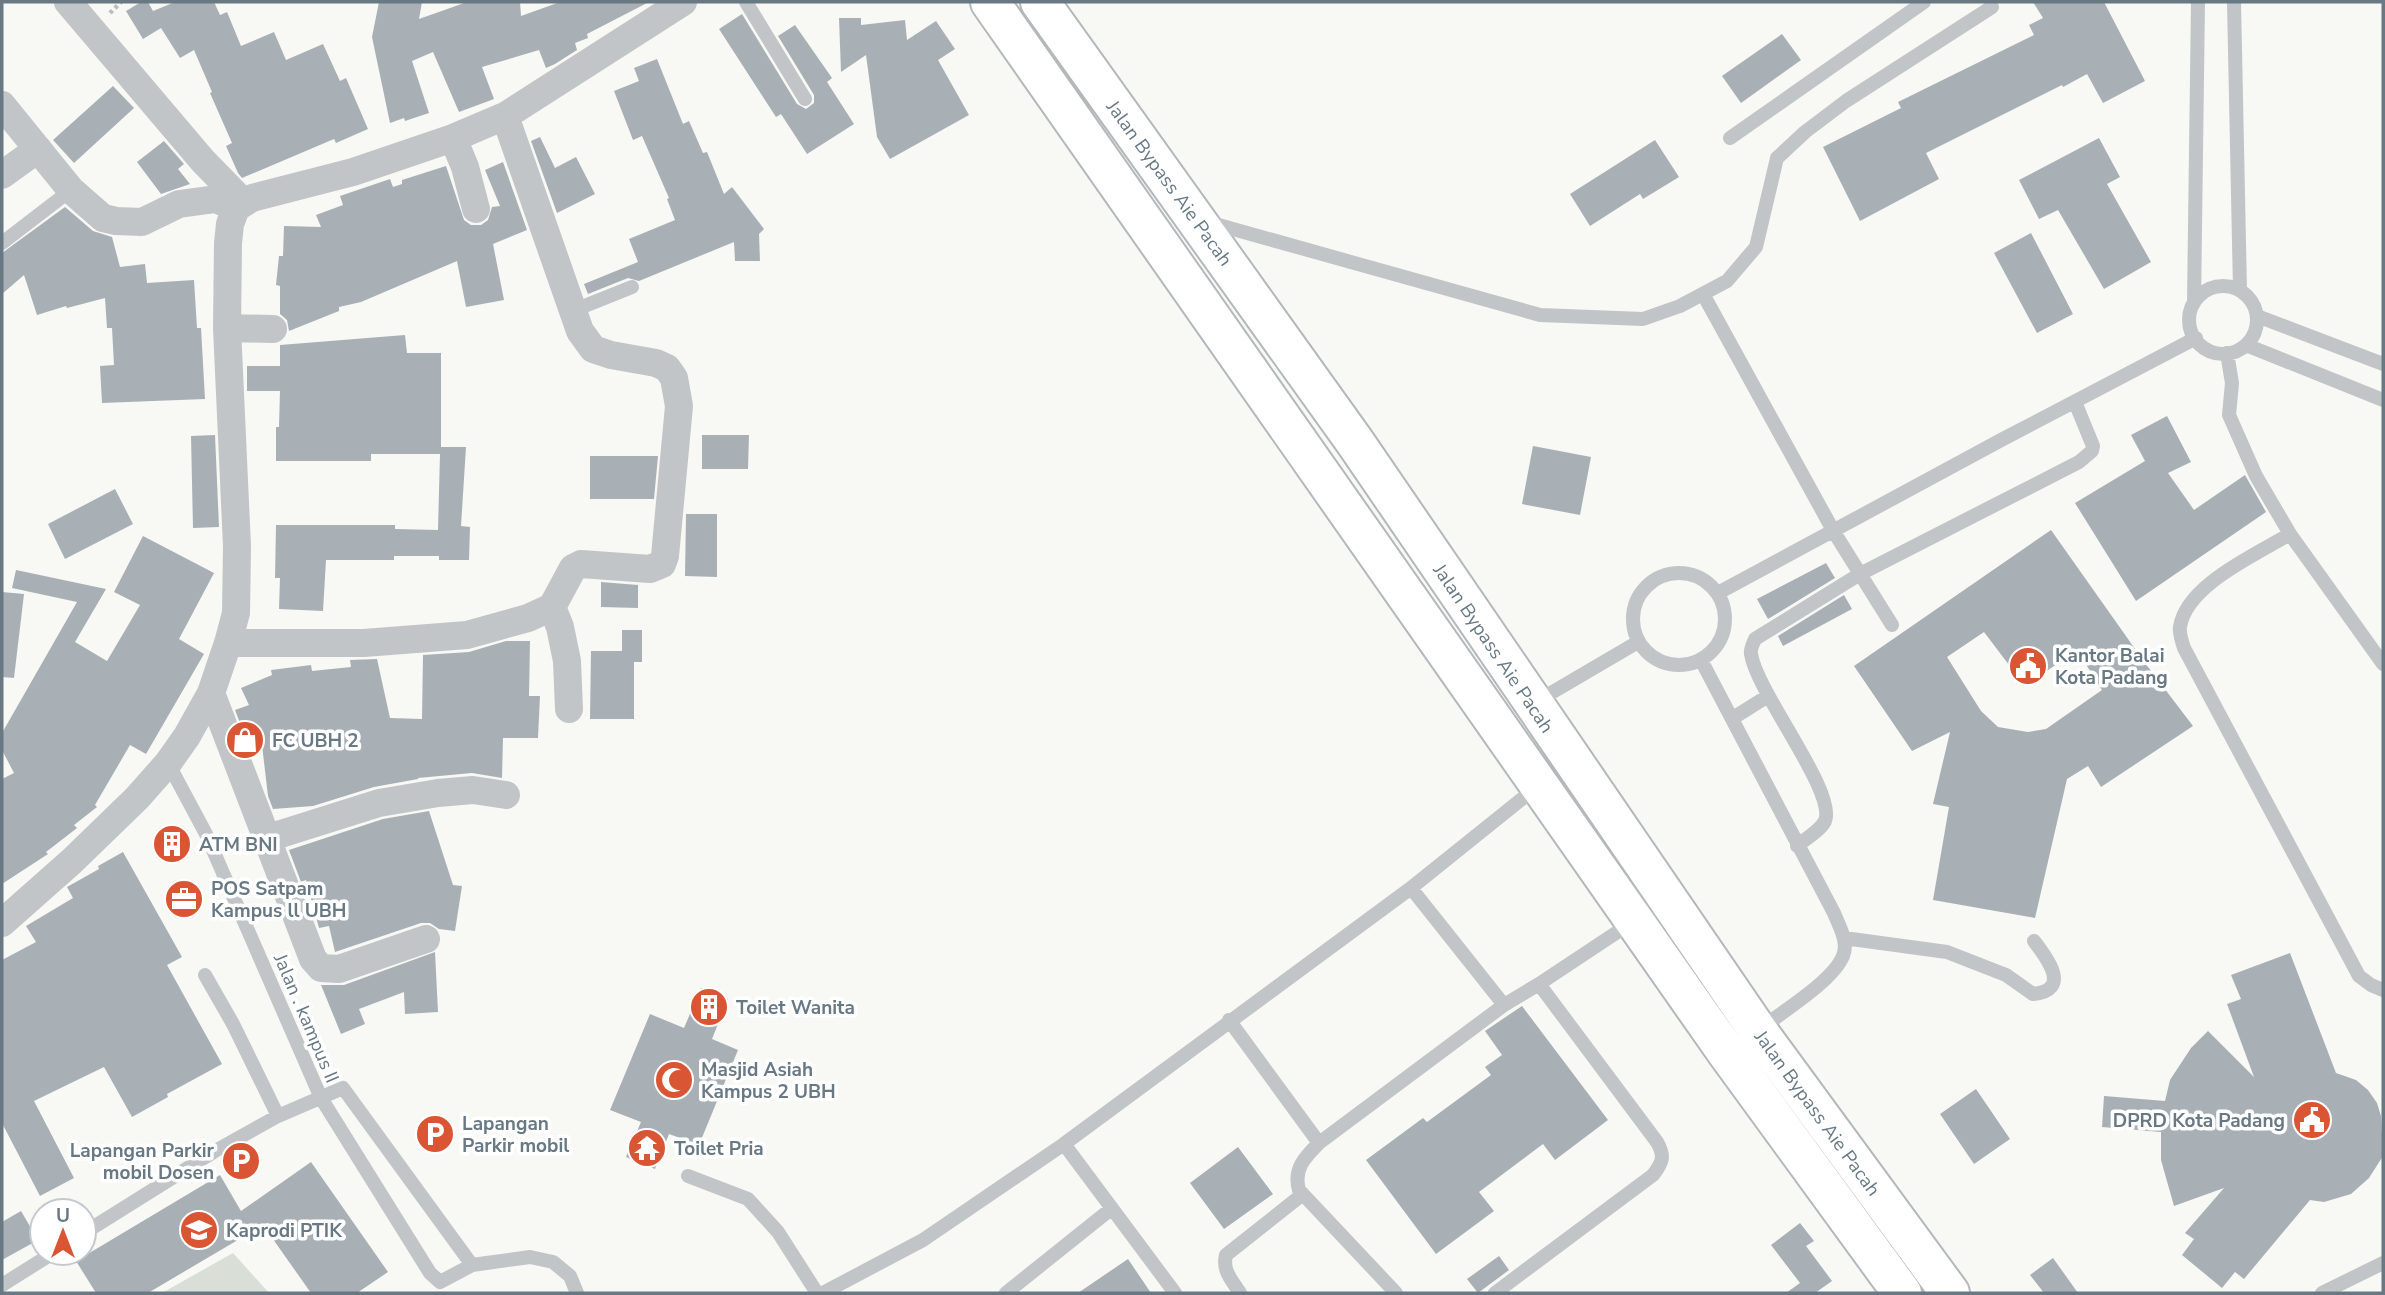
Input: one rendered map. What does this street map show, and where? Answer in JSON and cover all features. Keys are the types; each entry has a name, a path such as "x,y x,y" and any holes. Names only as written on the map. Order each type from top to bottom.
{"highway":[{"path":"990,2 1635,920 1743,1042 1902,1293"},
{"name":"Jalan Bypass Aie Pacah","path":"1053,6 1188,207 1354,442 1532,704 1743,1042 1950,1293"},
{"path":"1144,221 1188,207"}],"street":[{"path":"68,2 240,206"},
{"path":"2,923 72,861 137,798 168,763 211,693 228,643 236,613 237,546 227,327 228,243 230,224 240,206 252,198 353,172 453,138 505,116 682,2"},
{"path":"2,105 71,190 103,218 142,222 179,204 216,199 240,206"},
{"path":"228,643 364,643 467,635 528,618 552,607 573,568 581,564 650,569 662,564 665,556 679,406 674,378 667,368 647,360 631,359 593,349 580,331 505,116"},
{"path":"453,138 465,167 476,209"},
{"path":"2,175 37,149"},
{"path":"227,327 273,329"},
{"path":"552,607 560,627 566,661 569,709"},
{"path":"211,693 313,958 321,968 339,969 426,939"},
{"path":"268,838 379,803 473,790 506,795"}],"lane":[{"path":"746,2 806,99"},
{"path":"1730,138 1924,2"},
{"path":"2194,303 2209,289 2230,287 2240,290 2255,306 2257,326 2246,345 2227,353 2207,349 2196,338 2190,324 2194,303 2198,2"},
{"path":"2234,2 2240,290"},
{"path":"1188,207 1540,314 1643,319 1680,306 1727,281 1756,247 1777,158 1805,132 1846,101 1992,7"},
{"path":"2,243 71,190"},
{"path":"572,311 632,287"},
{"path":"1703,294 1834,532 1892,625"},
{"path":"2257,316 2383,364"},
{"path":"1718,593 2196,338"},
{"path":"2246,345 2383,400"},
{"path":"2227,353 2232,383 2229,415 2256,476 2290,534 2383,664"},
{"path":"1797,846 1820,828 1825,820 1825,801 1768,696 1750,654 1755,639 1860,574 2067,469 2089,454 2093,446 2075,402"},
{"path":"2290,534 2213,580 2197,594 2186,609 2179,628 2184,648 2360,976 2383,990"},
{"path":"1671,573 1689,573 1705,580 1718,593 1725,611 1724,630 1716,648 1701,660 1684,665 1666,663 1650,655 1639,642 1633,625 1633,607 1641,591 1654,579 1671,573"},
{"path":"1532,704 1639,642"},
{"path":"1701,660 1844,937 1844,955 1829,977 1743,1042"},
{"path":"1733,718 1768,696"},
{"name":"Jalan . kampus II","path":"98,1224 215,1151 278,1116 321,1098 343,1088 471,1265 440,1282 430,1273 321,1098 206,834 168,763"},
{"path":"824,1293 923,1240 1064,1144 1411,888 1539,785"},
{"path":"1411,888 1504,1005"},
{"path":"1396,1293 1299,1190 1297,1174 1302,1160 1319,1143 1504,1005 1635,920"},
{"path":"1844,937 1947,952 2006,975 2033,994 2043,993 2049,988 2055,974 2034,941"},
{"path":"205,975 233,1024 278,1116"},
{"path":"1495,1293 1653,1174 1663,1160 1657,1142 1539,984"},
{"path":"1230,1020 1319,1143"},
{"path":"1064,1144 1175,1293"},
{"path":"688,1176 748,1199 778,1232 817,1293"},
{"path":"1240,1293 1226,1272 1226,1255 1303,1194"},
{"path":"1006,1293 1111,1209"},
{"path":"471,1265 530,1257 553,1262 570,1276 577,1293"},
{"path":"2322,1293 2383,1263"},
{"path":"2,1285 31,1267"}],"shaded area":[{"path":"233,1253 269,1293 162,1293"}],"building":[{"path":"141,2 148,2 153,11 175,2 214,2 220,15 227,12 241,46 274,32 286,60 323,44 340,81 346,78 368,129 336,143 334,139 242,178 226,146 232,143 194,50 180,58 161,28 143,39 126,11"},
{"path":"379,2 422,2 419,19 467,2 520,2 521,16 560,2 649,2 587,34 588,38 575,43 577,50 546,68 539,50 482,67 494,99 459,112 433,52 412,61 429,113 390,123 372,37"},
{"path":"2033,2 2104,2 2145,81 2103,103 2087,74 2063,87 2062,85 1926,153 1939,179 1860,221 1823,147 1901,108 1898,102 2034,35 2029,25 2043,18"},
{"path":"742,14 797,104 806,109 814,103 814,95 778,36 795,25 832,78 827,82 854,124 807,154 781,114 776,117 719,29"},
{"path":"839,18 861,18 861,25 905,20 907,40 936,21 955,49 938,60 969,115 890,159 877,137 866,55 841,72"},
{"path":"1782,34 1801,60 1741,103 1722,76"},
{"path":"657,59 683,124 689,121 703,153 707,152 724,194 732,187 764,229 759,234 760,261 735,261 734,242 639,281 628,278 588,294 584,284 638,262 629,239 675,220 667,199 669,198 642,136 633,140 614,91 639,81 634,68"},
{"path":"113,86 134,108 74,163 53,140"},
{"path":"540,137 555,168 576,157 595,194 557,213 531,141"},
{"path":"2099,138 2120,177 2107,184 2151,262 2104,289 2058,210 2039,219 2019,180"},
{"path":"1655,140 1679,177 1643,199 1640,194 1590,226 1570,194"},
{"path":"164,141 184,164 178,169 190,184 161,194 137,162"},
{"path":"503,162 527,230 493,244 504,300 466,307 457,261 361,302 339,307 339,311 289,331 287,320 280,314 280,286 276,285 279,256 283,256 284,226 321,227 316,215 343,205 340,196 390,179 393,187 402,184 402,180 446,166 464,220 471,225 481,225 488,220 492,207 500,206 485,170"},
{"path":"65,207 93,231 112,237 120,267 145,264 147,283 194,280 197,328 201,328 205,399 102,403 100,366 114,365 112,328 107,328 105,298 37,315 24,275 2,294 2,253"},
{"path":"2031,233 2073,314 2037,333 1994,253"},
{"path":"405,335 407,353 441,353 441,447 466,447 461,526 470,527 469,560 439,560 439,556 394,556 394,560 326,560 323,611 279,609 280,578 275,578 276,525 395,525 395,529 438,530 440,454 371,454 371,461 276,461 280,391 247,391 247,366 280,366 280,345"},
{"path":"2167,416 2191,462 2168,473 2194,510 2245,475 2266,512 2136,601 2075,503 2145,461 2131,435"},
{"path":"215,435 219,527 193,528 191,436"},
{"path":"702,435 749,435 748,469 702,469"},
{"path":"1533,446 1591,457 1580,515 1522,504"},
{"path":"590,456 658,456 654,499 590,499"},
{"path":"115,489 133,524 65,559 48,524"},
{"path":"686,514 717,514 717,577 685,576"},
{"path":"2051,530 2193,726 2101,787 2088,766 2067,779 2035,918 1933,900 1949,807 1933,804 1950,732 1912,751 1854,666","holes":["1984,632 2025,686 2077,650 2102,690 2046,729 2028,732 1998,727 1981,711 1947,657"]},
{"path":"143,536 214,573 179,639 204,654 146,754 130,745 95,805 97,807 74,825 77,828 46,852 48,854 2,884 2,779 14,773 2,750 2,733 77,602 12,588 16,570 106,589 75,642 107,661 140,605 114,592"},
{"path":"1826,563 1835,578 1768,619 1757,599"},
{"path":"601,582 638,585 638,608 601,607"},
{"path":"2,592 24,594 14,678 2,677"},
{"path":"1844,595 1852,609 1783,646 1778,636"},
{"path":"622,630 642,630 642,662 634,662 634,719 590,719 591,651 622,651"},
{"path":"506,641 530,641 529,696 540,696 538,738 503,738 502,778 472,773 418,778 374,787 313,806 273,809 268,796 262,745 250,749 235,710 249,705 241,688 272,675 271,670 311,665 312,671 351,667 350,660 377,659 390,718 422,719 423,655 469,652"},
{"path":"429,811 453,885 462,886 455,931 421,923 335,952 329,926 319,928 306,880 301,882 289,850 383,819"},
{"path":"123,852 182,957 167,965 222,1064 132,1117 104,1067 34,1101 74,1178 40,1196 2,1123 2,960 36,942 26,926 73,898 67,887"},
{"path":"435,952 438,1012 405,1014 404,992 359,1009 365,1024 341,1034 321,985 344,985"},
{"name":"DPRD Kota Padang","path":"2290,953 2336,1073 2356,1080 2368,1090 2377,1103 2381,1116 2383,1156 2369,1178 2351,1194 2324,1202 2310,1200 2244,1279 2235,1272 2222,1288 2182,1255 2194,1239 2185,1233 2224,1188 2174,1206 2161,1160 2161,1132 2102,1127 2104,1096 2165,1101 2170,1080 2191,1048 2208,1031 2254,1077 2227,1004 2241,999 2231,975"},
{"name":"Masjid Asiah Kampus 2 UBH","path":"701,988 728,999 712,1039 738,1050 699,1145 669,1134 655,1169 626,1157 641,1122 610,1110 650,1014 684,1028"},
{"path":"1522,1006 1608,1120 1555,1160 1543,1144 1479,1192 1494,1211 1436,1254 1366,1160 1423,1118 1427,1122 1491,1075 1485,1067 1502,1055 1485,1031"},
{"path":"1976,1089 2010,1139 1974,1164 1940,1114"},
{"path":"1238,1147 1273,1194 1224,1229 1190,1183"},
{"path":"311,1162 388,1272 357,1293 311,1293 263,1225 148,1293 96,1293 80,1267 98,1267 98,1248 220,1175 241,1211"},
{"path":"21,1211 28,1223 28,1246 2,1260 2,1222"},
{"path":"1800,1223 1814,1241 1806,1246 1832,1281 1815,1293 1786,1293 1800,1283 1771,1245"},
{"path":"1499,1256 1509,1270 1478,1293 1467,1279"},
{"path":"2053,1258 2078,1293 2044,1293 2030,1275"},
{"path":"1128,1259 1151,1293 1078,1293"}],"place":[{"name":"Kantor Balai Kota Padang","path":"2028,666"},
{"name":"FC UBH 2","path":"245,740"},
{"name":"ATM BNI","path":"172,844"},
{"name":"POS Satpam Kampus ll UBH","path":"184,899"},
{"name":"Toilet Wanita","path":"709,1007"},
{"name":"Masjid Asiah Kampus 2 UBH","path":"674,1080"},
{"name":"DPRD Kota Padang","path":"2312,1120"},
{"name":"Lapangan Parkir mobil","path":"435,1134"},
{"name":"Toilet Pria","path":"647,1148"},
{"name":"Lapangan Parkir mobil Dosen","path":"241,1161"},
{"name":"Kaprodi PTIK","path":"199,1230"}]}
